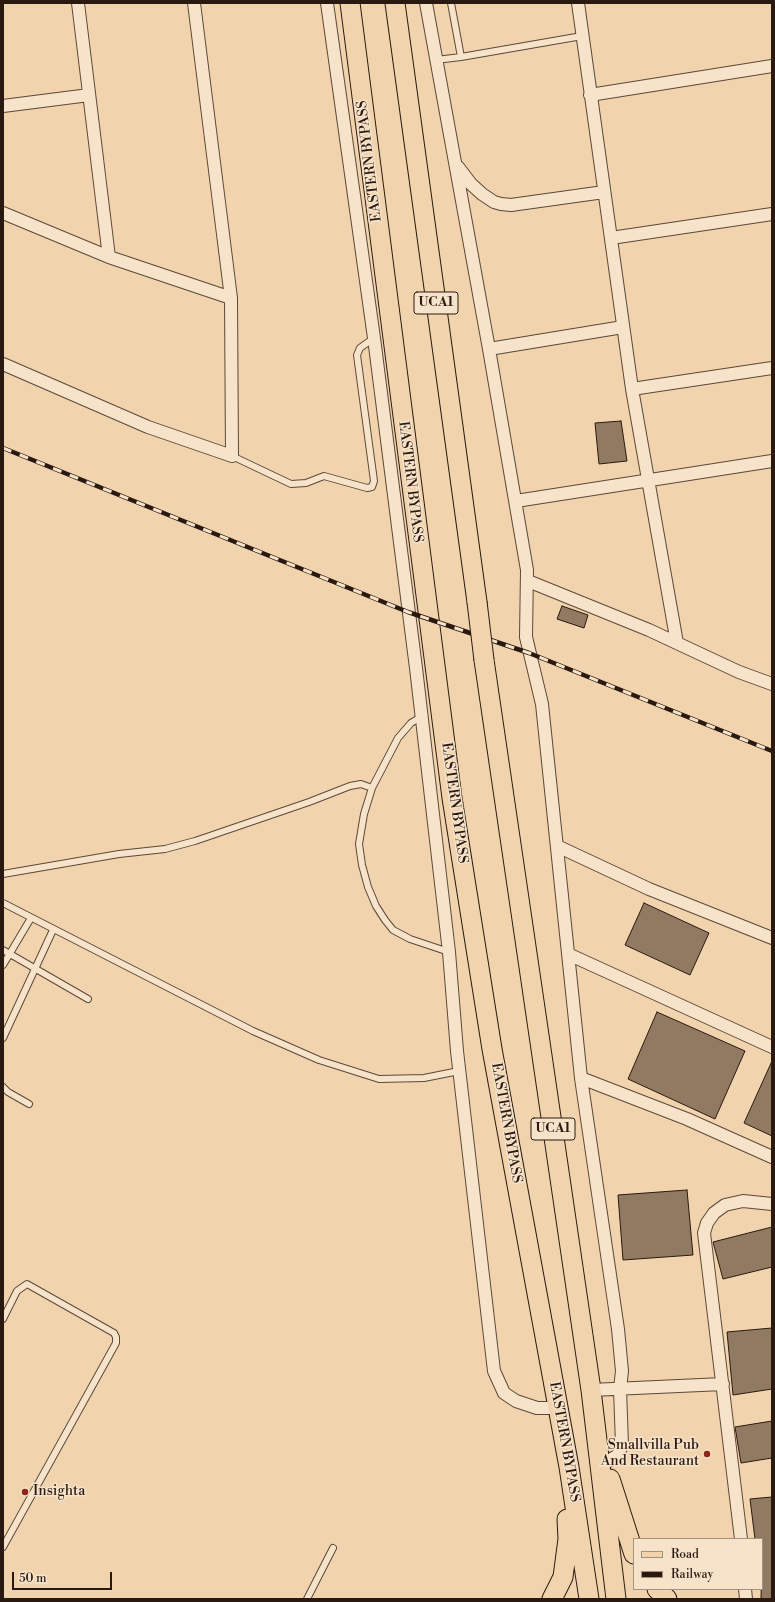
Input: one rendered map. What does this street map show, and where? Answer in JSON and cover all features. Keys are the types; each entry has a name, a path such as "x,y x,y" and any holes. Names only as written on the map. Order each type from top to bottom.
{"main road":[{"name":"EASTERN BYPASS","path":"350,3 452,798 492,1049 570,1466 589,1599"},
{"name":"EASTERN BYPASS","path":"395,3 484,660 591,1390 616,1599"},
{"path":"596,1436 633,1551"},
{"path":"552,1599 563,1577 568,1539 567,1503 570,1466"},
{"path":"658,1590 667,1599"}],"street":[{"path":"78,3 109,257"},
{"path":"3,364 148,427 232,456 232,298 194,3"},
{"path":"327,3 374,338 421,717 449,952 459,1071 494,1370 504,1393 516,1401 537,1408 558,1408"},
{"path":"426,3 516,501 528,581 526,637 542,704 581,1078 618,1329 622,1371 620,1389 622,1445 618,1455 605,1463"},
{"path":"578,3 632,389 677,643"},
{"path":"590,95 772,66"},
{"path":"3,106 89,94"},
{"path":"456,164 471,184 482,194 494,202 502,204 511,205 604,192"},
{"path":"3,213 109,257 232,298"},
{"path":"611,238 772,214"},
{"path":"489,349 623,327"},
{"path":"632,389 772,368"},
{"path":"516,501 772,461"},
{"path":"528,581 677,643 739,672 772,684"},
{"path":"557,846 649,889 772,938"},
{"path":"568,954 772,1047"},
{"path":"581,1078 687,1119 772,1157"},
{"path":"741,1538 704,1233 707,1223 714,1213 725,1205 743,1201 772,1204"},
{"path":"591,1390 723,1384"}],"lane":[{"path":"452,3 461,57"},
{"path":"436,60 582,36"},
{"path":"232,456 291,484 306,483 324,476 367,488 372,487 374,481 357,355 360,348 374,338"},
{"path":"421,717 411,724 398,738 372,788 364,814 359,844 362,865 376,906 394,930 410,939 449,952"},
{"path":"3,874 119,854 165,849 202,839 356,784 372,788"},
{"path":"3,903 53,930 288,1048 355,1073 379,1079 404,1080 459,1071"},
{"path":"3,965 31,918"},
{"path":"3,1038 53,930"},
{"path":"3,950 88,999"},
{"path":"3,1087 8,1092 29,1104"},
{"path":"3,1318 17,1291 27,1284 114,1334 116,1337 116,1343 3,1547"},
{"path":"307,1599 333,1548"}],"building":[{"path":"621,421 627,461 599,464 595,423"},
{"path":"562,606 588,615 584,628 557,619"},
{"path":"644,903 709,933 690,975 625,945"},
{"path":"657,1012 745,1051 715,1119 628,1079"},
{"path":"772,1061 772,1136 744,1123"},
{"path":"687,1190 693,1255 623,1260 618,1195"},
{"path":"772,1227 772,1267 723,1279 713,1242"},
{"path":"772,1328 772,1389 733,1395 727,1332"},
{"path":"772,1421 772,1458 741,1463 735,1427"},
{"path":"772,1497 772,1599 761,1599 761,1590 763,1590 763,1538 755,1538 750,1499"}],"railway":[{"path":"3,448 408,612 529,653 772,751"}],"place":[{"name":"Smallvilla Pub And Restaurant","path":"707,1454"},
{"name":"Insighta","path":"25,1492"}]}
